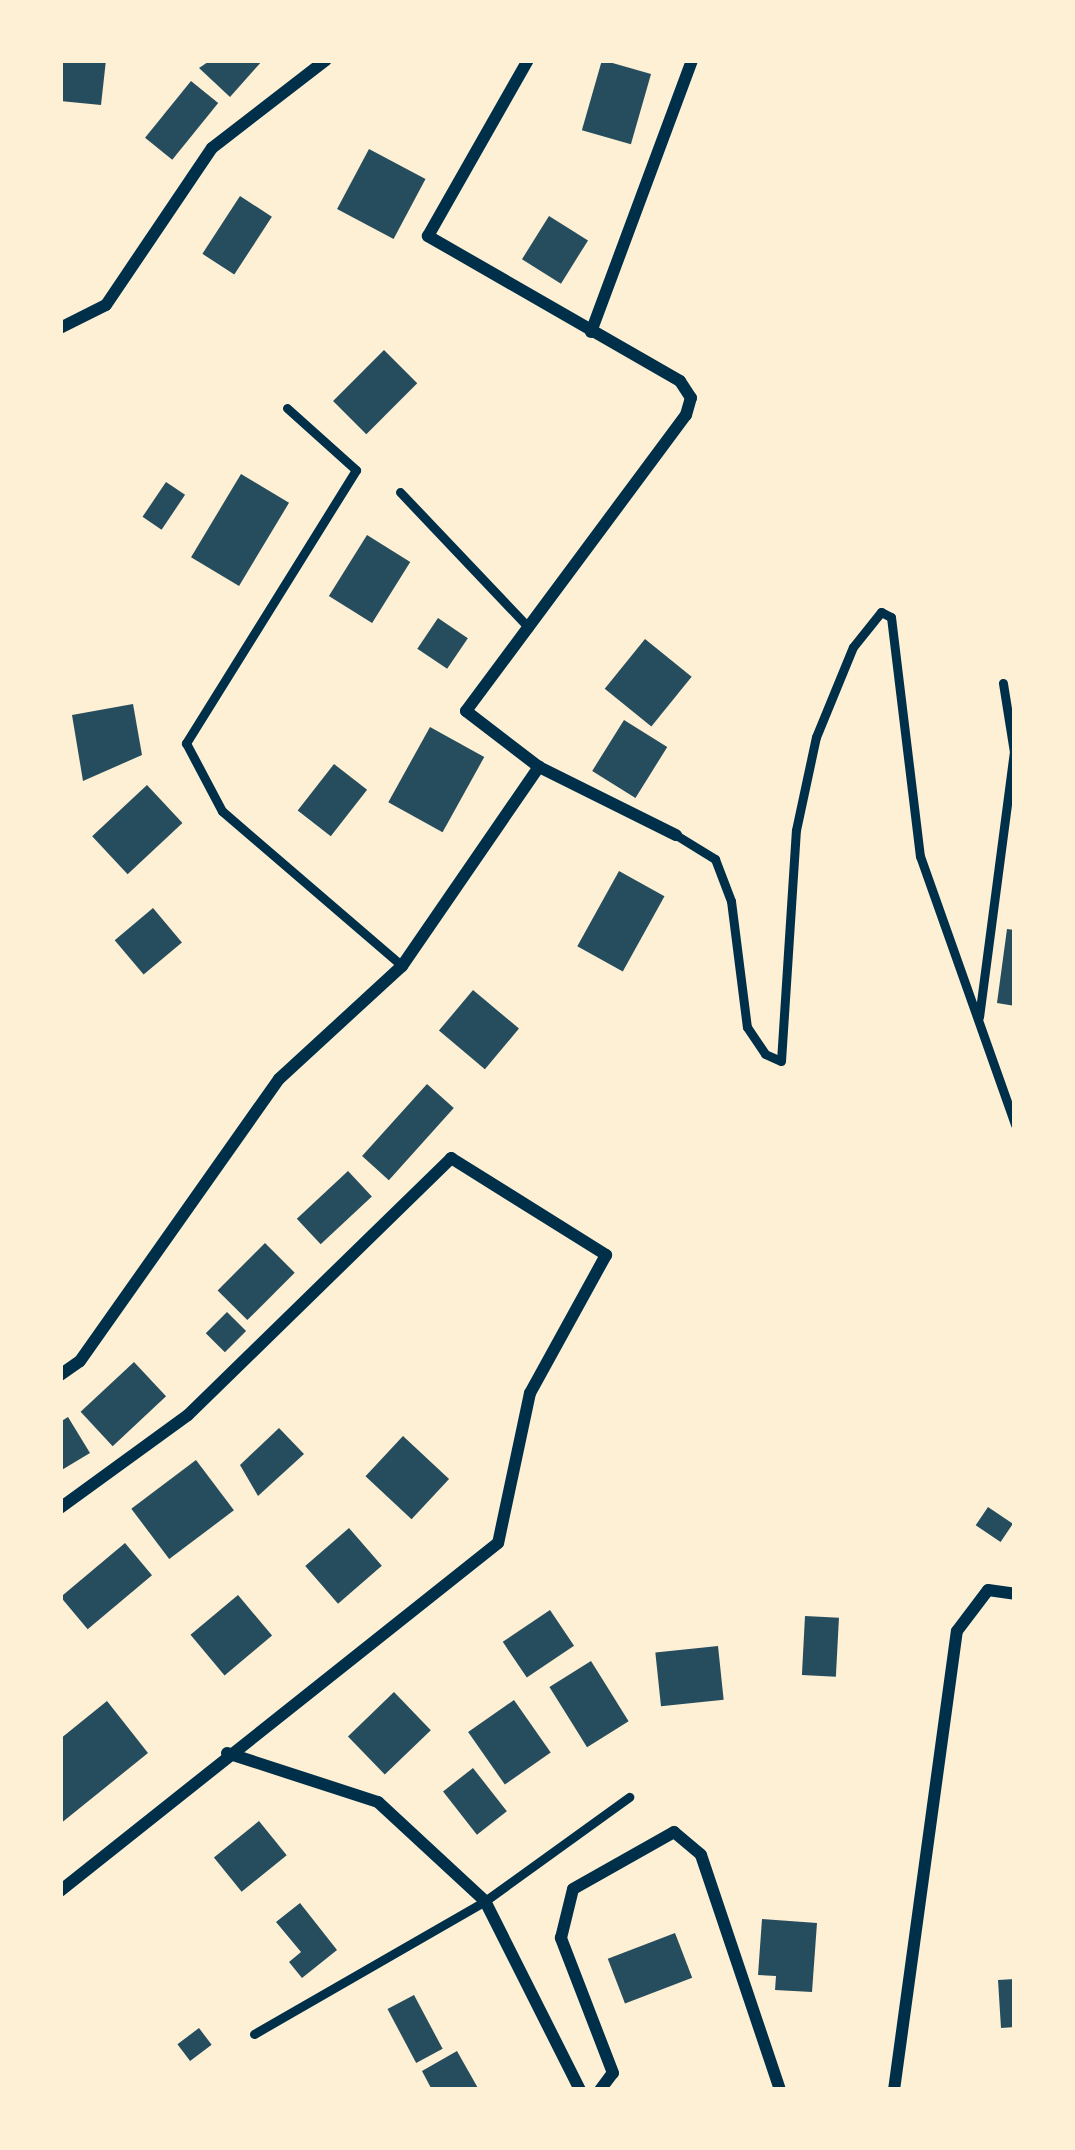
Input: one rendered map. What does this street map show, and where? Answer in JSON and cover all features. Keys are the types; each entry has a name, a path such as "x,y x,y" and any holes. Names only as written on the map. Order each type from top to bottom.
{"street":[{"path":"60,328 64,332 106,305 212,148 326,60"},
{"path":"528,60 428,236 680,382 691,398 686,416 466,712 538,767 676,835"},
{"path":"591,332 692,60"},
{"path":"60,1375 80,1361 279,1078 402,965 538,767"},
{"path":"60,1508 188,1415 451,1158 606,1255 530,1393 498,1543 226,1753 60,1891"},
{"path":"894,2090 957,1631 988,1590 1015,1594"},
{"path":"226,1753 378,1802 484,1901 580,2090"},
{"path":"600,2090 613,2073 560,1938 573,1889 674,1832 701,1855 780,2090"}],"lane":[{"path":"286,408 356,470 186,743 222,811 402,965"},
{"path":"400,492 529,628"},
{"path":"676,835 716,860 731,901 747,1028 765,1054 781,1061 796,830 816,736 853,646 881,612 891,617 920,856 1015,1125"},
{"path":"978,1022 1014,752 1003,683"},
{"path":"254,2034 484,1901 629,1797"}],"building":[{"path":"60,60 106,60 101,105 60,101"},
{"path":"211,60 263,60 230,97 199,68"},
{"path":"602,60 651,74 631,144 582,130"},
{"path":"191,81 218,103 172,160 145,138"},
{"path":"369,149 426,179 394,239 337,209"},
{"path":"240,196 272,217 234,275 202,254"},
{"path":"549,216 588,240 561,284 522,259"},
{"path":"384,350 417,383 366,434 333,401"},
{"path":"241,474 289,503 239,586 191,557"},
{"path":"166,482 185,495 162,530 143,517"},
{"path":"367,535 410,562 372,623 329,596"},
{"path":"438,618 468,638 447,669 417,649"},
{"path":"645,639 692,677 651,726 605,689"},
{"path":"133,704 142,755 83,781 72,715"},
{"path":"624,720 667,747 635,798 592,771"},
{"path":"430,727 484,757 443,832 388,802"},
{"path":"334,764 367,790 331,836 298,810"},
{"path":"147,785 182,823 128,874 92,836"},
{"path":"619,871 664,896 623,971 577,946"},
{"path":"153,908 182,942 144,975 115,940"},
{"path":"1007,929 1015,930 1015,1006 997,1003"},
{"path":"473,990 519,1029 485,1069 439,1031"},
{"path":"427,1084 454,1108 389,1180 362,1156"},
{"path":"348,1171 372,1197 321,1244 297,1219"},
{"path":"265,1243 295,1273 247,1320 218,1290"},
{"path":"227,1312 246,1331 225,1352 206,1333"},
{"path":"134,1362 166,1396 113,1446 81,1412"},
{"path":"68,1417 90,1453 60,1471 60,1422"},
{"path":"279,1428 304,1454 258,1496 240,1465"},
{"path":"403,1436 449,1479 412,1519 365,1476"},
{"path":"196,1460 234,1510 169,1559 131,1509"},
{"path":"988,1507 1013,1524 1001,1542 976,1525"},
{"path":"349,1528 382,1566 338,1604 305,1566"},
{"path":"125,1543 152,1575 88,1629 61,1597"},
{"path":"238,1595 272,1636 225,1675 191,1635"},
{"path":"550,1610 574,1646 527,1678 503,1642"},
{"path":"805,1616 839,1618 836,1677 802,1675"},
{"path":"718,1646 724,1700 661,1706 655,1653"},
{"path":"591,1661 629,1721 587,1747 549,1687"},
{"path":"394,1692 431,1730 385,1775 348,1736"},
{"path":"514,1700 551,1752 505,1785 468,1732"},
{"path":"107,1701 148,1753 60,1824 60,1739"},
{"path":"473,1768 507,1811 477,1835 443,1791"},
{"path":"259,1821 287,1855 242,1892 214,1858"},
{"path":"300,1903 337,1950 302,1978 289,1962 301,1952 276,1922"},
{"path":"762,1919 817,1923 812,1992 775,1990 776,1976 758,1975"},
{"path":"675,1933 692,1978 625,2004 608,1959"},
{"path":"1015,1979 1015,2027 1001,2028 998,1980"},
{"path":"414,1995 443,2049 416,2063 388,2009"},
{"path":"199,2028 212,2045 190,2061 177,2044"},
{"path":"457,2051 479,2090 432,2090 422,2071"}]}
